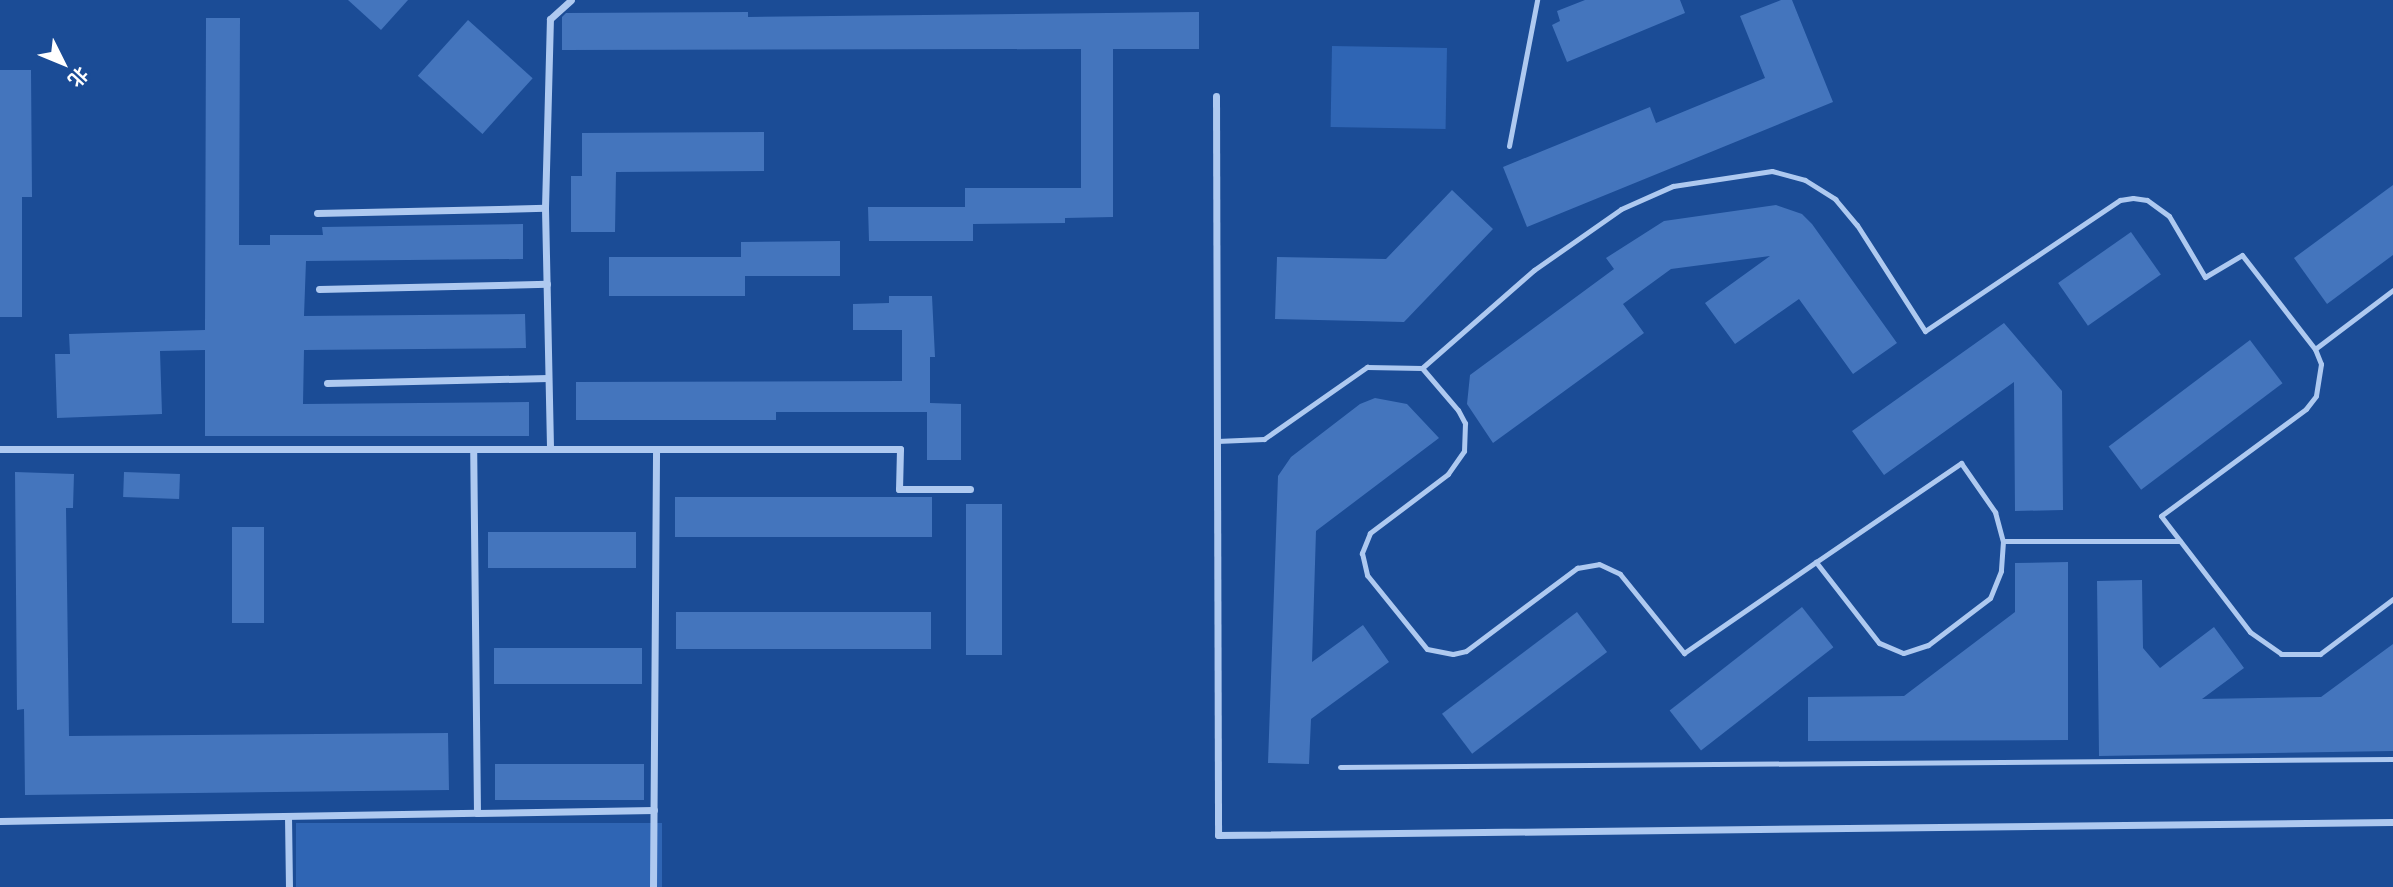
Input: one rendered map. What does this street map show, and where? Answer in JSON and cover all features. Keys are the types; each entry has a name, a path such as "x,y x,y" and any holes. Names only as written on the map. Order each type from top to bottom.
{"street":[{"path":"550,449 545,208 550,19 571,0"},
{"path":"1216,96 1218,835 2393,822"},
{"path":"317,213 545,208"},
{"path":"319,289 547,284"},
{"path":"327,383 548,378"},
{"path":"0,449 900,449 899,489 970,489"},
{"path":"473,449 477,813"},
{"path":"653,887 656,450"},
{"path":"0,821 654,810"},
{"path":"288,816 289,887"}],"lane":[{"path":"1509,146 1537,0"},
{"path":"1217,441 1264,439 1367,367 1422,368 1534,270 1621,209 1673,186 1772,171 1805,180 1835,198 1857,225 1925,331 2120,200 2133,198 2147,200 2169,216 2206,277 2242,255 2315,349 2321,381 2306,409 2161,516 2250,632 2281,654 2320,654 2393,599"},
{"path":"2315,349 2393,290"},
{"path":"1422,368 1458,410 1465,423 1464,451 1448,474 1370,533 1362,553 1367,575 1427,649 1453,654 1466,651 1577,568 1599,564 1620,574 1684,653 1816,562 1961,463 1995,512 2003,541 2001,570 1990,598 1928,645 1903,653 1879,643 1816,562"},
{"path":"2003,541 2180,541"},
{"path":"1340,767 2393,760"}],"shaded area":[{"path":"1332,46 1447,48 1446,129 1331,127"},
{"path":"296,823 662,823 662,887 296,887"}],"building":[{"path":"348,0 408,0 381,30"},
{"path":"1585,0 1680,0 1685,13 1567,62 1552,25 1560,21 1557,11"},
{"path":"1781,0 1792,0 1833,102 1527,227 1503,167 1650,107 1656,123 1765,78 1740,16"},
{"path":"748,12 748,17 1199,12 1199,49 1113,49 1113,217 1065,218 1065,223 973,224 973,241 869,241 868,207 965,207 965,188 1081,188 1081,49 562,50 562,17 566,13"},
{"path":"206,18 240,18 239,245 270,245 270,235 323,235 322,227 523,224 523,259 306,261 304,316 525,314 526,348 304,350 303,404 529,402 529,436 205,436 205,350 160,351 162,414 57,418 55,354 70,354 69,334 205,330"},
{"path":"468,20 533,78 482,134 418,76"},
{"path":"0,70 31,70 32,197 22,197 22,317 0,317"},
{"path":"764,132 764,171 616,172 615,232 571,232 571,176 582,176 582,133"},
{"path":"2393,185 2393,255 2327,304 2294,258"},
{"path":"1452,190 1493,229 1404,322 1275,319 1277,257 1386,259"},
{"path":"1776,205 1802,214 1812,224 1897,343 1853,374 1799,299 1735,344 1705,303 1770,256 1671,269 1623,304 1644,333 1493,443 1467,404 1470,375 1614,269 1606,258 1664,221"},
{"path":"2131,232 2161,275 2088,326 2058,283"},
{"path":"840,241 840,276 745,276 745,296 609,296 609,257 741,257 741,242"},
{"path":"889,296 932,296 935,357 930,357 930,403 961,404 961,460 927,460 927,412 776,412 776,420 576,420 576,382 902,381 902,330 853,330 853,304 889,303"},
{"path":"2004,323 2062,391 2063,510 2015,511 2014,382 1884,475 1852,431"},
{"path":"2250,340 2282,383 2141,490 2109,447"},
{"path":"1375,398 1407,404 1439,438 1316,531 1312,662 1363,625 1389,662 1311,719 1309,764 1268,763 1278,476 1291,457 1360,404"},
{"path":"15,472 74,474 73,508 66,508 69,736 448,733 449,790 25,795 24,709 17,710"},
{"path":"124,472 180,474 179,499 123,497"},
{"path":"675,497 932,497 932,537 675,537"},
{"path":"966,504 1002,504 1002,655 966,655"},
{"path":"232,527 264,527 264,623 232,623"},
{"path":"488,532 636,532 636,568 488,568"},
{"path":"2068,562 2068,740 1808,741 1808,697 1904,696 2015,612 2015,563"},
{"path":"2142,580 2143,648 2160,668 2214,627 2244,668 2202,699 2321,697 2393,644 2393,751 2099,756 2097,581"},
{"path":"1802,607 1833,647 1701,751 1670,710"},
{"path":"676,612 931,612 931,649 676,649"},
{"path":"1577,612 1607,652 1472,754 1442,714"},
{"path":"494,648 642,648 642,684 494,684"},
{"path":"495,764 644,764 644,800 495,800"}]}
